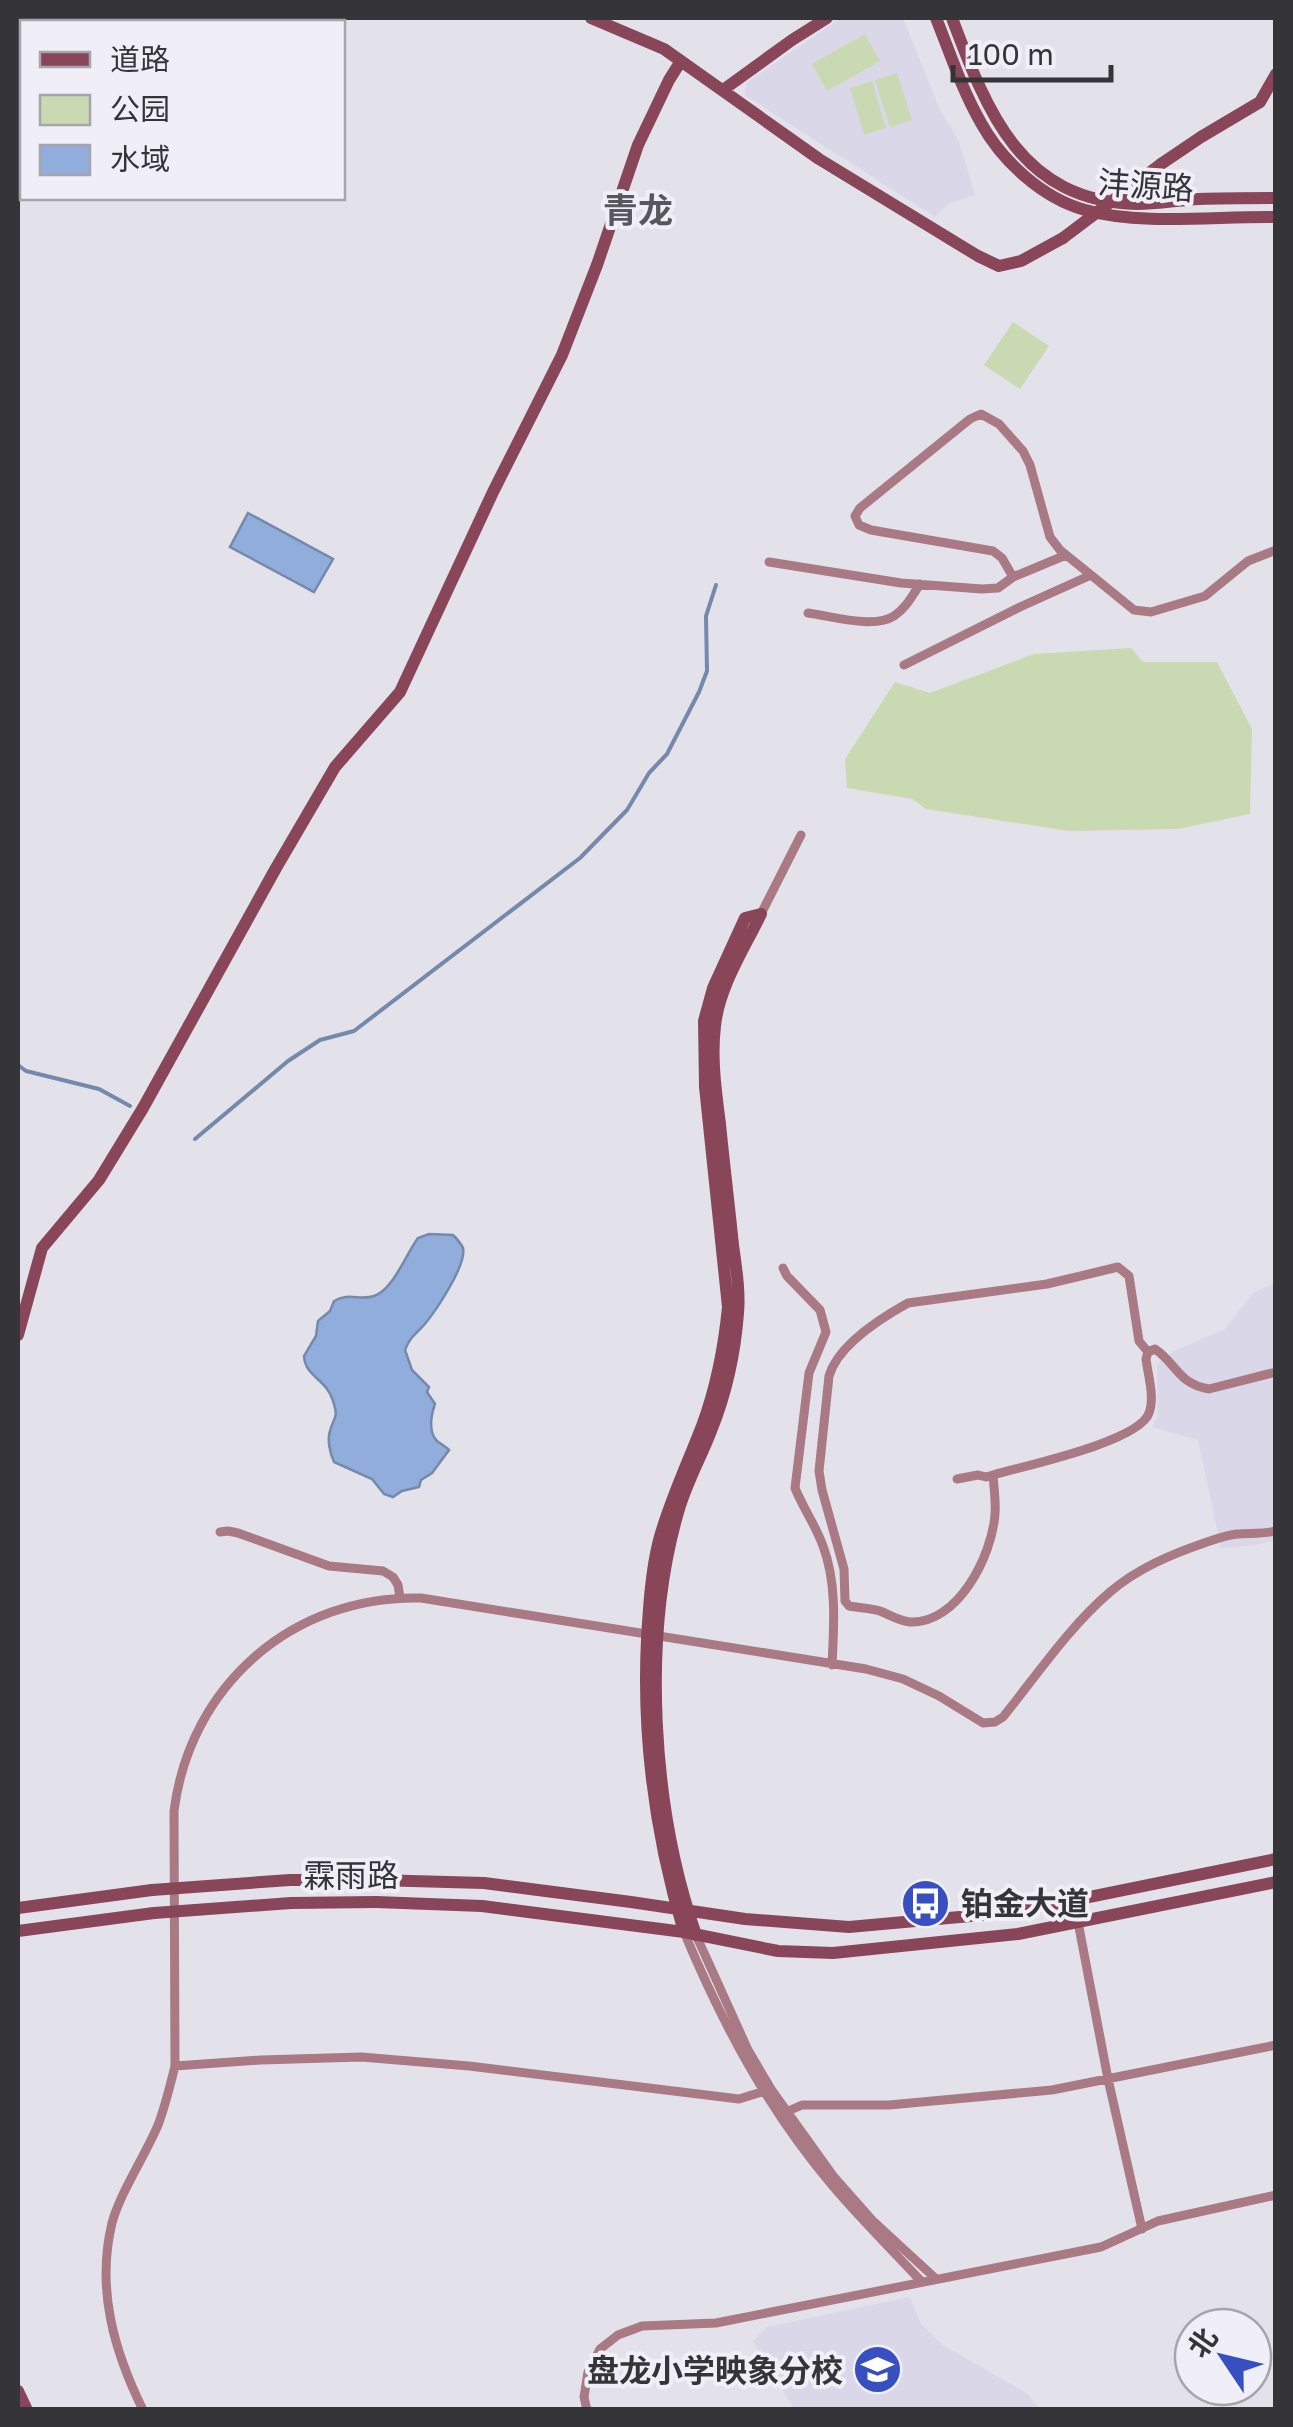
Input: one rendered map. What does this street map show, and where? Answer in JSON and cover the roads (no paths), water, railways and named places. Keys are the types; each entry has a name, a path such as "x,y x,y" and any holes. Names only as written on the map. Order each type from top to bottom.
{"street":[{"path":"591,18 664,50 819,159 999,266 1021,261 1064,238 1161,164 1260,102 1276,74"},
{"path":"723,90 827,18"},
{"name":"沣源路","path":"936,18 981,124 1017,170 1040,187 1083,210 1136,218 1276,217"},
{"name":"沣源路","path":"952,18 993,117 1026,160 1059,182 1088,196 1137,204 1276,198"},
{"path":"18,1335 42,1248 100,1180 335,768 400,692 562,355 638,145 680,61"},
{"path":"1014,577 1002,558 993,552 870,530 859,526 855,516 901,474 981,414 999,424 1024,451 1050,537 1066,555 1134,610 1150,612 1205,596 1248,560 1276,550"},
{"path":"769,562 982,589 998,588 1066,555"},
{"path":"904,665 1090,575"},
{"path":"808,612 876,622 891,618 904,608 920,584"},
{"path":"801,834 724,992 715,1023 716,1086 739,1307 735,1344 713,1428 681,1504 668,1548 653,1636 656,1722 682,1910 690,1934 767,2090 830,2183 922,2281"},
{"path":"993,1475 996,1512 992,1536 970,1585 948,1608 930,1620 910,1622 875,1609 850,1606 845,1601 844,1569 819,1471 829,1376 840,1353 908,1304 1047,1284 1118,1266 1129,1276 1140,1341 1148,1352"},
{"path":"783,1268 820,1310 826,1332 809,1373 796,1488 822,1542 832,1574 832,1665"},
{"path":"1148,1352 1161,1353 1187,1381 1209,1389 1276,1372"},
{"path":"957,1479 986,1477 1105,1443 1133,1430 1149,1415 1148,1352"},
{"path":"143,2410 114,2341 107,2303 106,2262 113,2221 158,2124 175,2066 174,1811 178,1786 197,1730 213,1703 250,1660 273,1642 329,1612 370,1600 436,1600 866,1669 903,1679 973,1718 995,1722 1083,1618 1137,1573 1207,1542 1235,1534 1276,1531"},
{"path":"220,1532 238,1533 329,1566 383,1571 393,1577 400,1598"},
{"name":"霖雨路","path":"18,1908 152,1890 290,1880 375,1880 484,1884 779,1923 849,1927 1054,1905 1276,1859"},
{"name":"霖雨路","path":"18,1931 154,1913 291,1903 376,1902 482,1906 778,1950 833,1952 1018,1934 1276,1882"},
{"path":"1078,1922 1142,2229"},
{"path":"786,2112 802,2105 889,2105 1052,2090 1276,2045"},
{"path":"175,2066 361,2058 469,2066 739,2099 767,2090"},
{"path":"767,2090 860,2206 936,2278"},
{"path":"586,2410 588,2372 600,2349 618,2335 642,2326 716,2322 1101,2247 1158,2221 1276,2194"},
{"path":"18,2391 27,2410"}],"water":[{"path":"248,513 333,559 314,592 230,547"},
{"path":"429,1234 453,1235 462,1246 463,1256 442,1299 405,1350 412,1370 429,1387 427,1392 435,1404 432,1433 449,1450 419,1487 393,1497 384,1494 372,1479 334,1462 329,1438 335,1407 326,1388 308,1369 304,1356 316,1336 318,1321 330,1311 334,1301 381,1292 418,1238"}],"waterway":[{"path":"195,1139 288,1061 320,1040 354,1031 580,858 627,810 649,773 667,754 699,692 707,671 706,616 716,585"},
{"path":"18,1065 26,1071 99,1089 130,1106"}],"place":[{"name":"铂金大道","path":"926,1903"},
{"name":"盘龙小学映象分校","path":"878,2370"}],"district":[{"name":"青龙","path":"638,210"}]}
